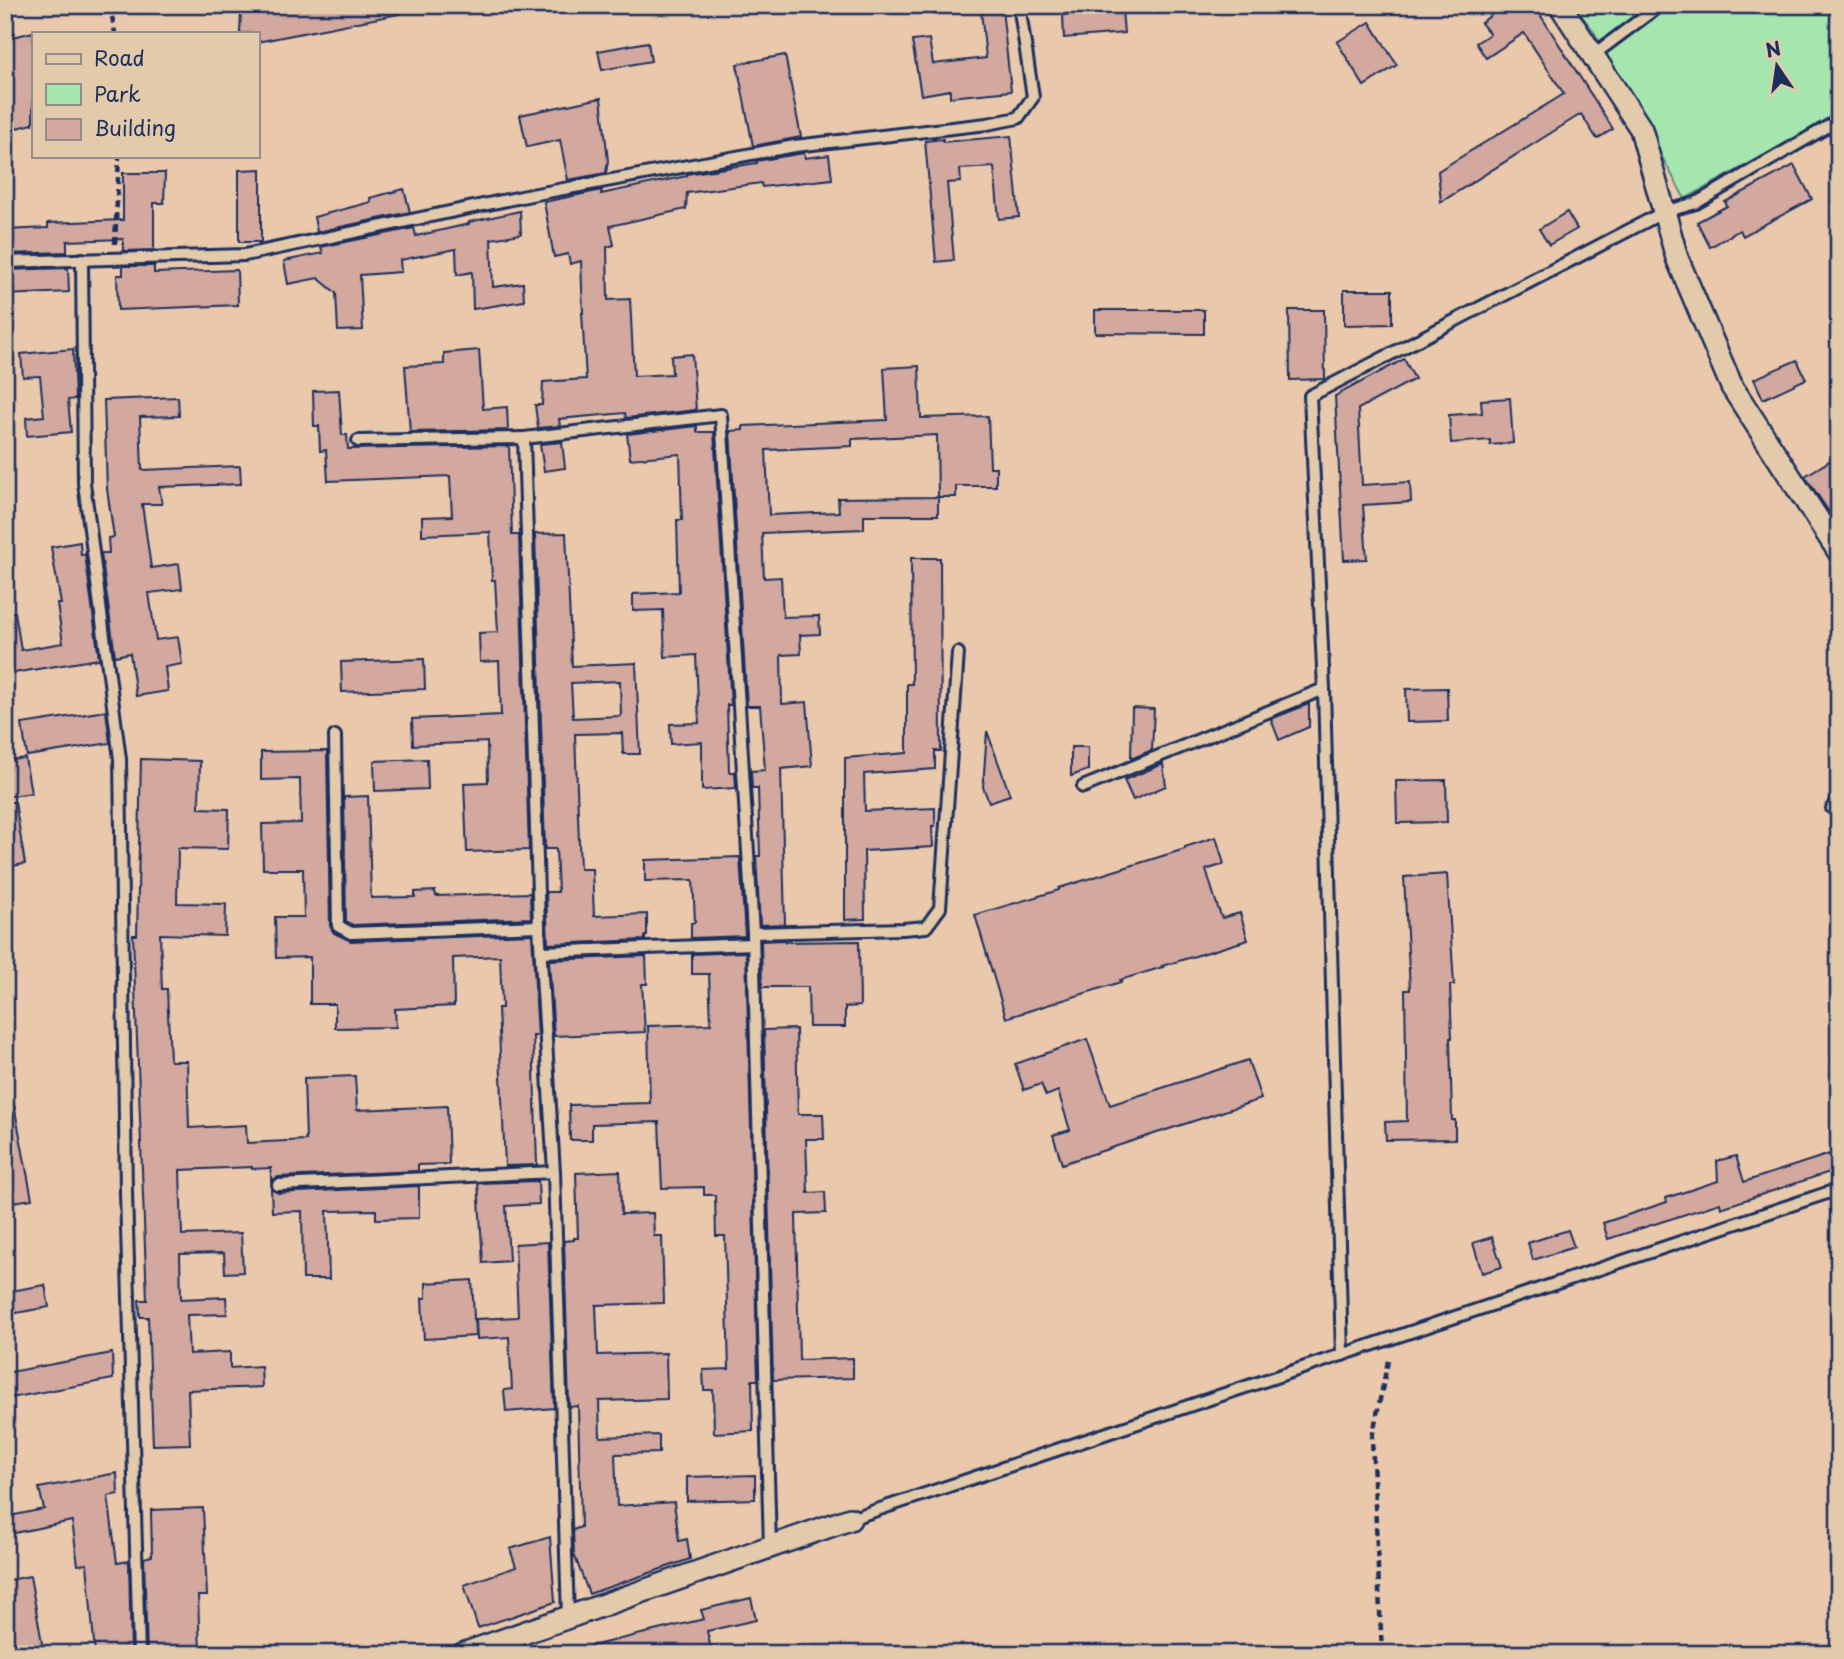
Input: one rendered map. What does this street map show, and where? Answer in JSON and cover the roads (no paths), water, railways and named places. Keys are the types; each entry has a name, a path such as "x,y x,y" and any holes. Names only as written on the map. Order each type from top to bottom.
{"street":[{"path":"1560,5 1641,129 1677,258 1732,387 1839,552"},
{"path":"463,1654 850,1519"}],"lane":[{"path":"5,262 245,255 531,195 796,146 1018,118 1033,97 1019,5"},
{"path":"1592,55 1661,5"},
{"path":"1342,1355 1324,689 1310,396 1664,212 1696,203 1839,120"},
{"path":"82,259 85,483 120,759 126,1192 139,1654"},
{"path":"358,441 524,438 721,415 753,939 770,1547"},
{"path":"524,438 541,952 554,1172 568,1617"},
{"path":"541,952 926,927 940,908 958,653"},
{"path":"1083,787 1324,689"},
{"path":"335,736 338,926 351,933 540,926"},
{"path":"278,1185 554,1172"},
{"path":"850,1519 1839,1189"}]}
